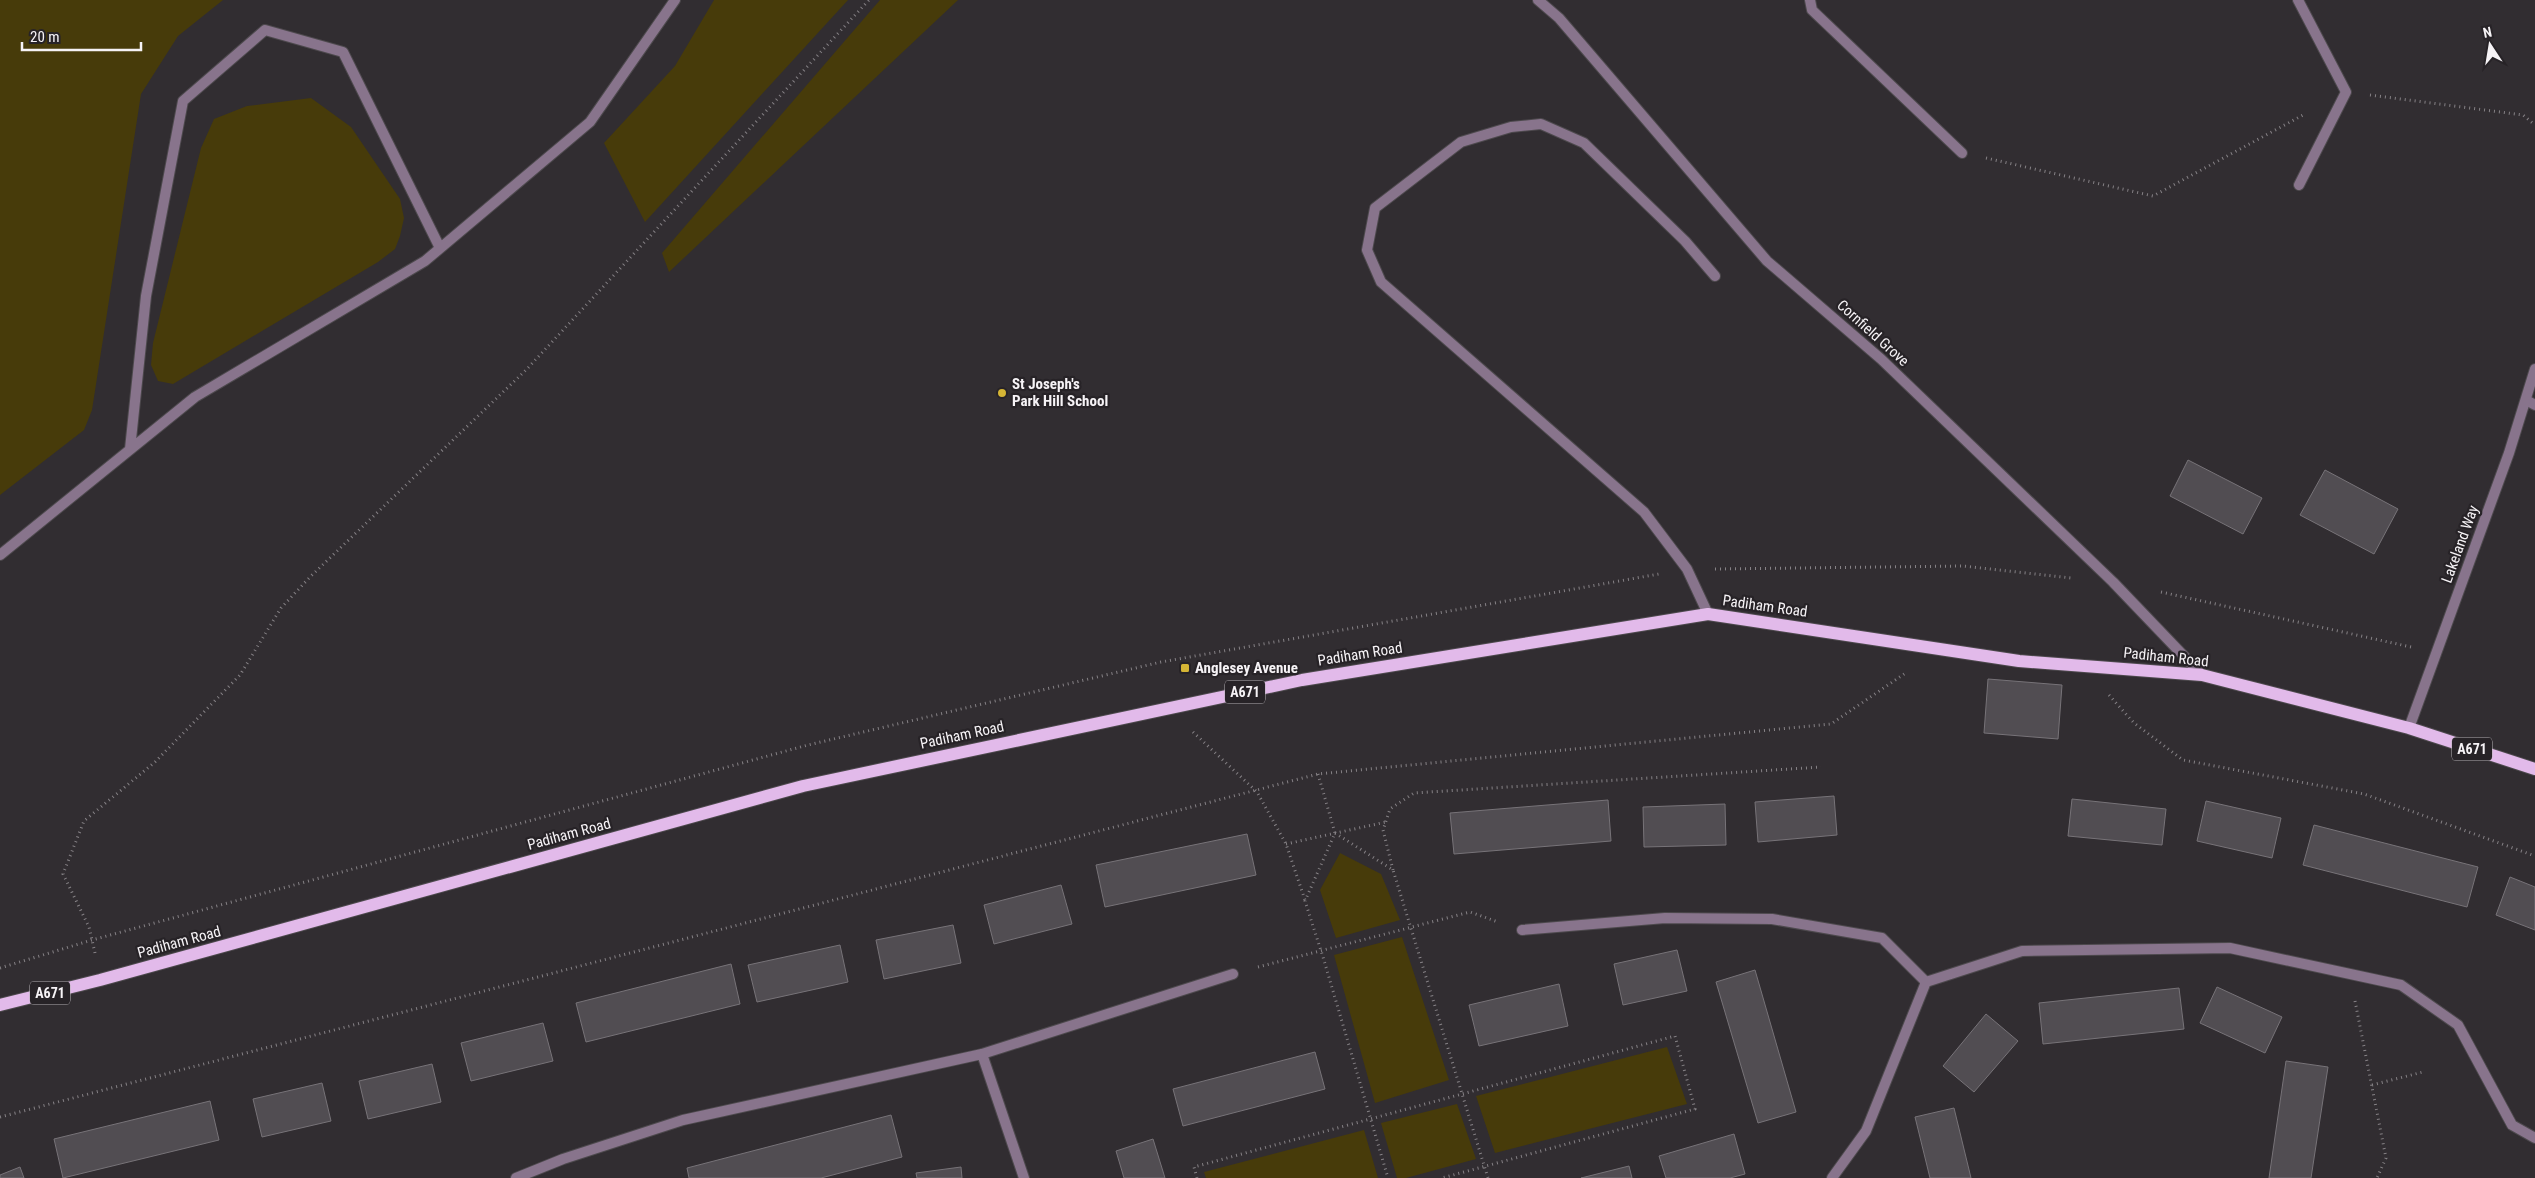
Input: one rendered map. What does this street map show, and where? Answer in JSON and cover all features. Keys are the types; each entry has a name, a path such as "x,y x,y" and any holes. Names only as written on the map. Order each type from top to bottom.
{"main road":[{"name":"Padiham Road","path":"0,1006 803,786 1302,680 1708,614 2019,661 2202,676 2409,728 2535,769"}],"street":[{"path":"0,555 195,397 425,261 590,122 675,0"},
{"name":"Cornfield Grove","path":"1538,0 1559,18 1767,261 1888,366 2113,582 2202,676"},
{"path":"1810,0 1812,10 1962,153"},
{"path":"2298,0 2346,92 2299,184"},
{"path":"130,449 146,296 183,101 265,30 343,52 440,248"},
{"path":"1708,614 1687,569 1644,512 1381,282 1367,250 1375,208 1461,142 1511,127 1541,124 1584,143 1685,241 1715,276"},
{"name":"Lakeland Way","path":"2409,728 2509,453 2530,402 2535,369"},
{"path":"1522,930 1665,918 1772,920 1882,938 1926,982"},
{"path":"1926,982 2022,951 2230,948 2401,985 2458,1025 2512,1125 2535,1138"},
{"path":"516,1178 563,1159 683,1120 982,1054 1233,974"},
{"path":"1832,1178 1866,1131 1926,982"},
{"path":"982,1054 1024,1178"}],"path":[{"path":"92,940 89,927 63,874 84,821 155,762 240,675 281,608 310,577 526,370 869,0"},
{"path":"1962,153 2153,196 2346,92 2523,115 2535,125"},
{"path":"2083,666 2134,723 2183,760 2364,794 2535,856"},
{"path":"0,1117 1257,792 1318,774 1831,724 1910,670"},
{"path":"1168,708 1257,792 1286,844 1321,951 1388,1178"},
{"path":"1488,1178 1393,870 1383,830 1390,809 1414,793 1822,767"},
{"path":"1305,901 1335,833 1318,774"},
{"path":"1286,844 1386,822"},
{"path":"1335,833 1393,870"},
{"path":"1233,974 1470,912 1522,930"},
{"path":"2350,974 2386,1158 2377,1178"},
{"path":"1197,1178 1194,1166 1675,1036 1695,1109 1442,1178"},
{"path":"2372,1085 2423,1072"}],"shaded area":[{"path":"0,0 223,0 178,36 141,94 92,410 84,430 0,495"},
{"path":"714,0 848,0 645,222 604,143 675,66"},
{"path":"880,0 958,0 669,272 662,253"},
{"path":"311,98 351,127 400,199 404,218 395,249 378,262 173,384 158,381 151,365 153,343 201,148 214,119 247,106"},
{"path":"1340,853 1381,874 1400,920 1336,938 1320,890"},
{"path":"1402,937 1449,1080 1375,1103 1334,955"},
{"path":"1667,1047 1687,1104 1495,1153 1476,1096"},
{"path":"1457,1104 1476,1159 1406,1178 1397,1178 1381,1123"},
{"path":"1364,1130 1378,1178 1206,1178 1204,1172"}],"building":[{"path":"2188,460 2262,498 2243,534 2170,496"},
{"path":"2325,470 2398,509 2374,554 2300,515"},
{"path":"1988,679 2062,685 2058,739 1984,733"},
{"path":"1834,796 1837,835 1758,842 1755,802"},
{"path":"2072,799 2166,809 2162,845 2068,836"},
{"path":"1608,800 1611,841 1454,854 1450,813"},
{"path":"2206,801 2281,818 2272,858 2197,841"},
{"path":"1725,804 1726,845 1644,847 1643,807"},
{"path":"2314,825 2478,867 2467,907 2303,865"},
{"path":"1247,834 1256,875 1105,907 1096,865"},
{"path":"2510,877 2535,887 2535,930 2496,915"},
{"path":"1061,885 1072,924 994,944 984,905"},
{"path":"953,925 961,963 884,979 876,940"},
{"path":"840,945 848,982 757,1002 748,965"},
{"path":"1677,950 1687,991 1623,1005 1614,964"},
{"path":"731,964 740,1004 586,1042 576,1003"},
{"path":"1755,970 1796,1112 1758,1123 1716,982"},
{"path":"1559,984 1568,1026 1479,1046 1469,1005"},
{"path":"2217,987 2282,1017 2265,1053 2200,1023"},
{"path":"2179,988 2184,1029 2043,1044 2039,1003"},
{"path":"1986,1014 2018,1041 1974,1092 1943,1066"},
{"path":"543,1023 553,1061 471,1081 461,1043"},
{"path":"1315,1052 1325,1089 1183,1126 1173,1089"},
{"path":"2286,1061 2328,1067 2311,1178 2269,1178"},
{"path":"432,1064 441,1102 368,1119 359,1081"},
{"path":"322,1083 331,1121 262,1137 253,1099"},
{"path":"210,1101 219,1140 63,1178 54,1139"},
{"path":"1954,1108 1971,1178 1930,1178 1915,1117"},
{"path":"891,1115 902,1157 821,1178 689,1178 687,1168"},
{"path":"1734,1134 1745,1174 1730,1178 1666,1178 1659,1156"},
{"path":"1153,1139 1165,1178 1124,1178 1116,1151"},
{"path":"1629,1166 1632,1178 1581,1178"},
{"path":"20,1167 24,1178 0,1178 0,1175"},
{"path":"961,1167 962,1178 917,1178 916,1173"}],"place":[{"name":"St Joseph's Park Hill School","path":"1002,393"},
{"name":"Anglesey Avenue","path":"1185,668"}]}
